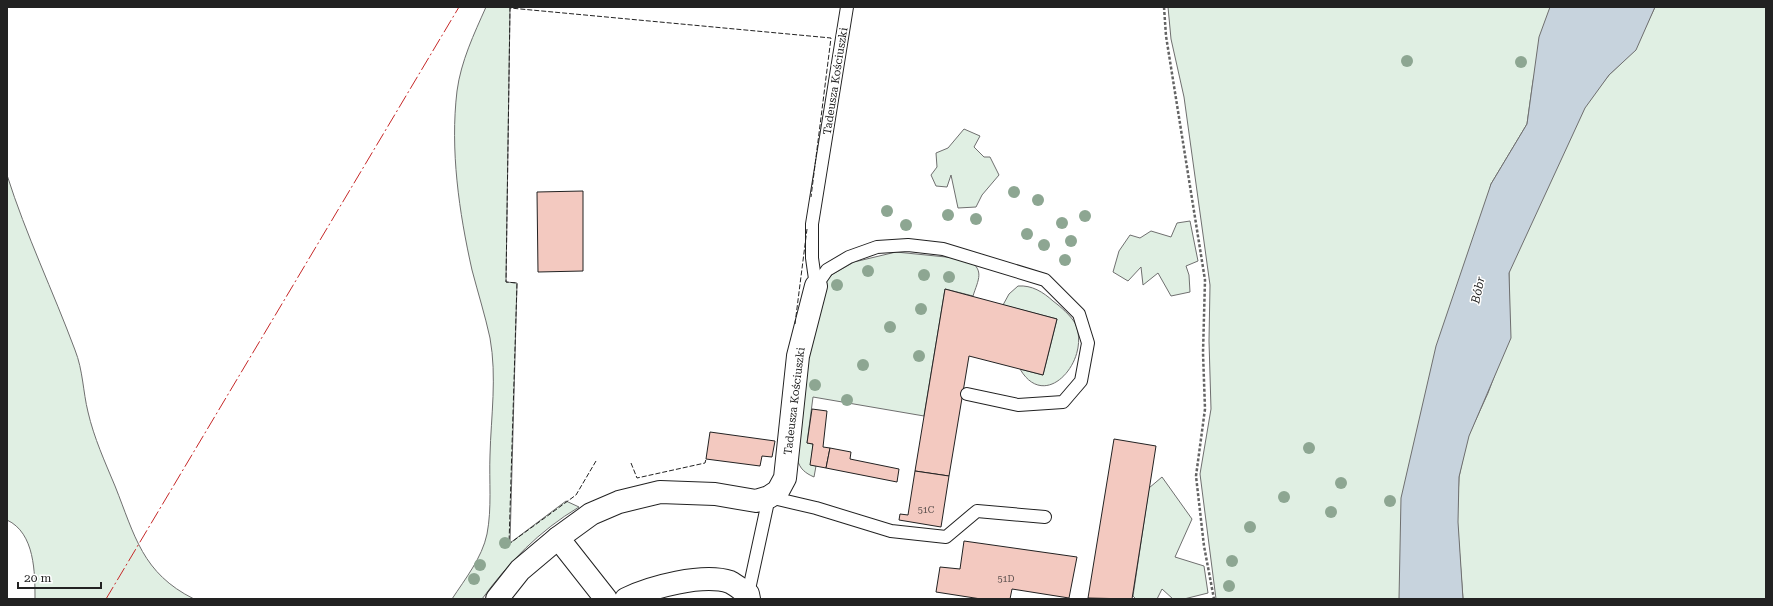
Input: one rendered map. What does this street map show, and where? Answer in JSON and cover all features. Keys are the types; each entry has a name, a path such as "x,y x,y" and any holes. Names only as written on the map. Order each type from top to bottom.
{"street":[{"name":"Tadeusza Kościuszki","path":"768,497 778,491 785,478 798,356 816,286"},
{"path":"496,599 520,570 558,538 591,514 619,502 660,492 715,494 756,501 768,497"},
{"path":"558,538 606,599"},
{"path":"626,599 669,584 709,580 730,582 749,597"}],"lane":[{"name":"Tadeusza Kościuszki","path":"816,286 812,258 812,224 847,7"},
{"path":"816,286 827,270 849,257 877,247 908,245 943,249 1045,280 1079,314 1088,343 1081,381 1063,402 1018,405 967,394"},
{"path":"749,597 768,497 816,508 891,531 946,536 977,511 1045,517"}],"path":[{"path":"1164,7 1166,36 1205,280 1203,353 1205,409 1196,476 1204,546 1214,599"}],"green space":[{"path":"486,7 511,7 506,282 517,283 510,543 566,501 579,507 551,526 526,548 503,572 482,599 452,599 472,568 485,543 489,524 493,396 492,353 490,338 472,270 463,226 455,158 455,113 459,80 468,48"},
{"path":"1168,7 1551,7 1533,81 1527,124 1491,184 1400,599 1216,599 1200,474 1211,409 1209,341 1210,285 1184,97 1171,39"},
{"path":"1655,7 1766,7 1766,599 1463,599 1457,520 1459,477 1467,439 1488,393 1509,337 1509,269 1586,104 1609,75 1634,51"},
{"path":"964,129 980,136 974,147 984,157 990,157 999,175 982,195 976,207 958,208 951,175 947,187 936,186 931,175 937,167 936,153 948,148"},
{"path":"7,175 14,197 78,358 90,422 135,537 142,552 151,565 176,589 194,599 35,599 35,578 32,555 23,534 16,526 7,520"},
{"path":"1190,221 1198,261 1186,266 1189,275 1190,292 1171,296 1158,273 1143,285 1141,267 1128,281 1113,272 1119,251 1130,235 1140,238 1151,231 1171,237 1177,223"},
{"path":"896,252 966,259 976,267 979,275 973,296 945,289 924,416 813,397 807,443 813,444 811,465 816,466 814,477 803,470 797,459 812,318 827,280 833,274 854,262"},
{"path":"1018,286 1033,288 1041,292 1062,308 1075,323 1079,337 1077,351 1072,365 1064,376 1053,383 1042,386 1031,381 1020,369 1043,375 1057,319 1003,305 1009,294"},
{"path":"1162,477 1192,519 1175,557 1204,566 1208,593 1184,599 1173,599 1162,589 1157,599 1136,599 1133,596 1149,488"}],"water":[{"name":"Bóbr","path":"1550,7 1655,7 1636,50 1609,75 1585,108 1509,273 1511,338 1469,436 1459,477 1458,522 1463,599 1399,599 1401,498 1436,346 1491,184 1527,124 1539,37"}],"building":[{"path":"583,191 583,271 538,272 537,192"},
{"path":"945,289 1057,319 1043,375 969,356 949,476 915,471"},
{"path":"812,409 827,411 823,447 830,448 826,468 810,465 813,444 807,443"},
{"path":"710,432 775,441 772,457 762,456 760,466 706,459"},
{"path":"1114,439 1156,446 1132,599 1088,598"},
{"path":"830,448 851,452 850,459 899,469 897,482 826,468"},
{"path":"915,471 949,476 941,527 899,520 900,514 908,515"},
{"path":"964,541 1077,557 1069,598 1012,589 1010,599 981,599 936,592 940,567 960,569"}],"fence":[{"path":"596,461 576,495 509,544 517,283 506,282 510,8 831,38 811,197"},
{"path":"795,324 807,229"},
{"path":"631,463 637,478 705,463 706,459"}],"power":[{"path":"106,599 459,7"}]}
